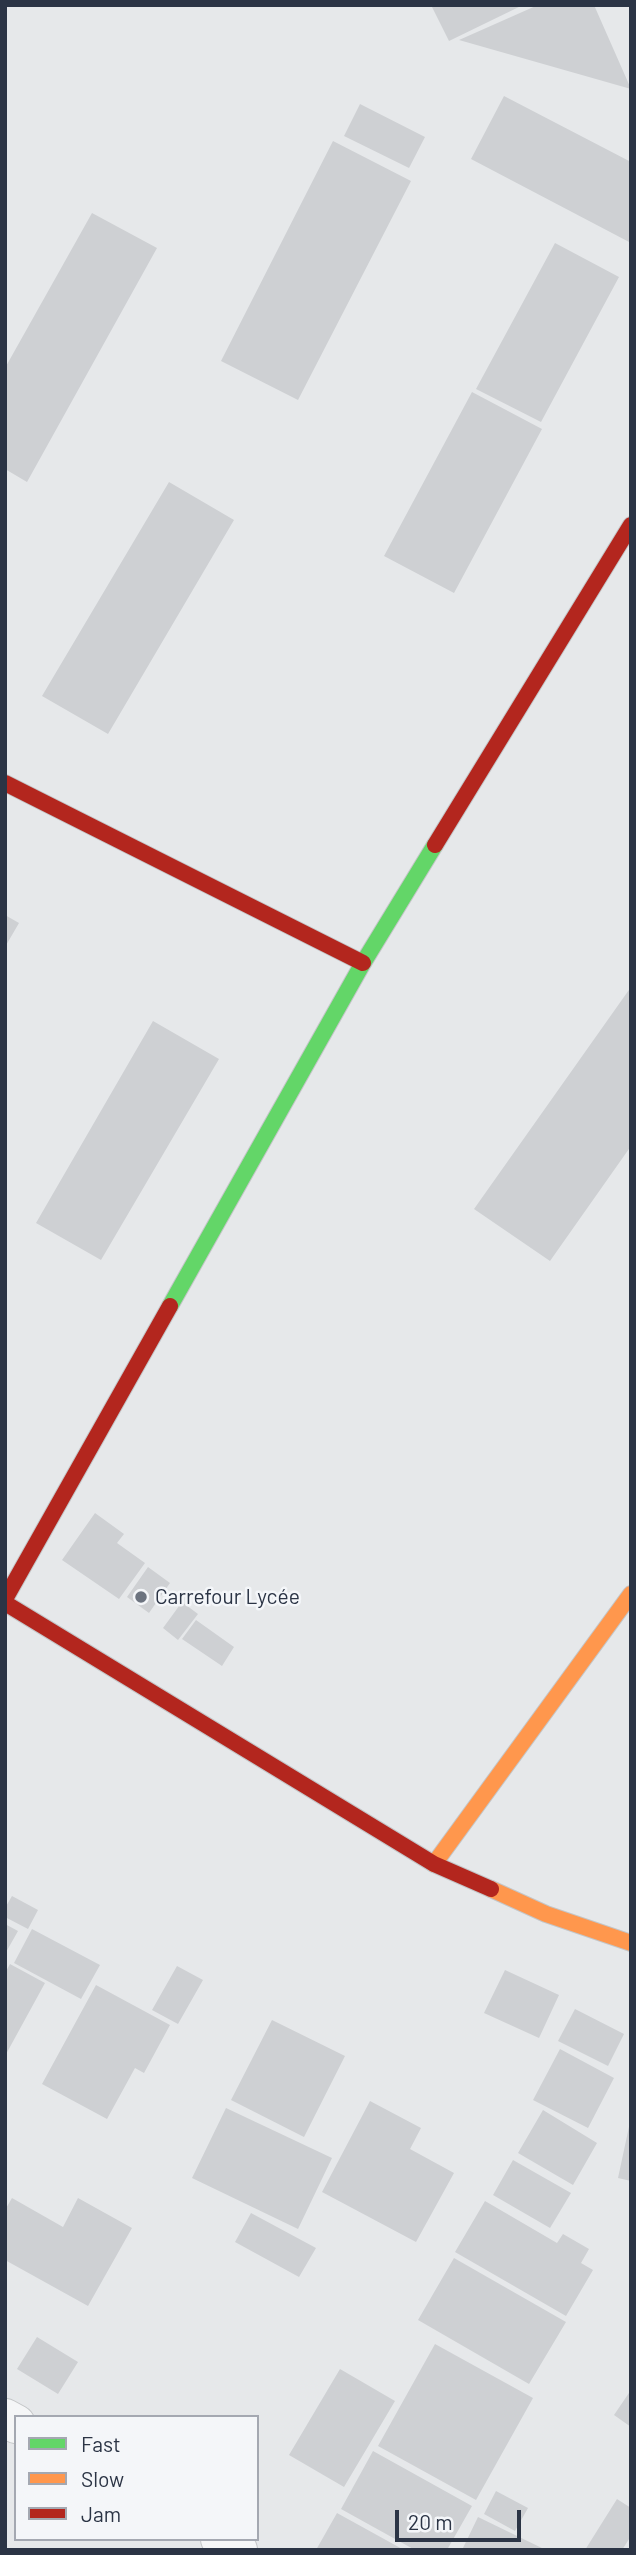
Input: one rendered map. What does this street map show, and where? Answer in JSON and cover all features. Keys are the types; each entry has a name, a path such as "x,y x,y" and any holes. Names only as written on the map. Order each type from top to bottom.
{"street":[{"path":"631,525 363,964 5,1601 434,1864 546,1914 631,1943"},
{"path":"5,783 363,964"},
{"path":"434,1864 631,1594"}],"building":[{"path":"431,5 523,5 449,41"},
{"path":"538,5 594,5 631,89 459,40"},
{"path":"504,96 631,162 631,243 471,159"},
{"path":"360,104 425,137 409,168 344,136"},
{"path":"333,141 411,181 298,400 221,361"},
{"path":"92,213 157,248 27,482 5,469 5,368"},
{"path":"555,243 619,277 541,422 476,389"},
{"path":"472,392 542,429 454,593 384,556"},
{"path":"169,482 234,520 108,734 42,696"},
{"path":"5,915 19,923 5,947"},
{"path":"631,987 631,1146 550,1261 474,1209"},
{"path":"153,1021 219,1059 101,1260 36,1223"},
{"path":"95,1513 124,1534 117,1543 145,1563 119,1599 62,1560"},
{"path":"148,1567 170,1583 149,1613 127,1597"},
{"path":"182,1602 198,1614 178,1640 163,1628"},
{"path":"196,1620 234,1647 222,1666 182,1639"},
{"path":"12,1896 38,1910 28,1929 5,1917 5,1908"},
{"path":"5,1924 18,1931 5,1954"},
{"path":"32,1929 100,1965 81,1999 14,1963"},
{"path":"10,1964 45,1983 5,2056 5,1973"},
{"path":"177,1966 203,1980 178,2024 152,2010"},
{"path":"505,1970 559,1995 539,2038 484,2013"},
{"path":"96,1985 170,2025 144,2073 135,2068 107,2119 42,2084"},
{"path":"575,2009 624,2034 608,2066 558,2041"},
{"path":"272,2020 345,2056 304,2137 231,2100"},
{"path":"560,2049 614,2078 588,2128 533,2100"},
{"path":"370,2101 421,2128 410,2149 454,2173 416,2242 322,2192"},
{"path":"226,2108 332,2158 298,2229 192,2178"},
{"path":"543,2110 597,2143 573,2185 518,2153"},
{"path":"631,2122 631,2181 618,2178"},
{"path":"513,2160 571,2193 550,2228 493,2195"},
{"path":"12,2198 63,2227 78,2198 132,2228 88,2306 5,2260 5,2210"},
{"path":"485,2201 557,2243 563,2234 589,2249 581,2263 593,2270 566,2316 455,2252"},
{"path":"251,2213 316,2248 299,2277 235,2242"},
{"path":"454,2258 566,2322 529,2384 418,2320"},
{"path":"37,2337 78,2362 58,2394 17,2369"},
{"path":"435,2344 533,2398 476,2500 378,2446"},
{"path":"340,2369 395,2401 344,2487 289,2455"},
{"path":"631,2390 631,2427 614,2415"},
{"path":"373,2451 472,2506 447,2550 415,2550 341,2509"},
{"path":"496,2491 528,2508 515,2531 484,2514"},
{"path":"617,2499 631,2508 631,2536 622,2550 585,2550"},
{"path":"337,2513 404,2550 316,2550"},
{"path":"478,2517 546,2550 462,2550"}],"traffic: fast":[{"path":"170,1306 363,963 435,845"}],"traffic: slow":[{"path":"434,1864 631,1594"},
{"path":"491,1889 546,1914 631,1943"}],"traffic: jam":[{"path":"435,845 631,525"},
{"path":"5,783 363,963"},
{"path":"5,1599 170,1306"},
{"path":"5,1603 434,1864 491,1889"}],"place":[{"name":"Carrefour Lycée","path":"141,1597"}]}
